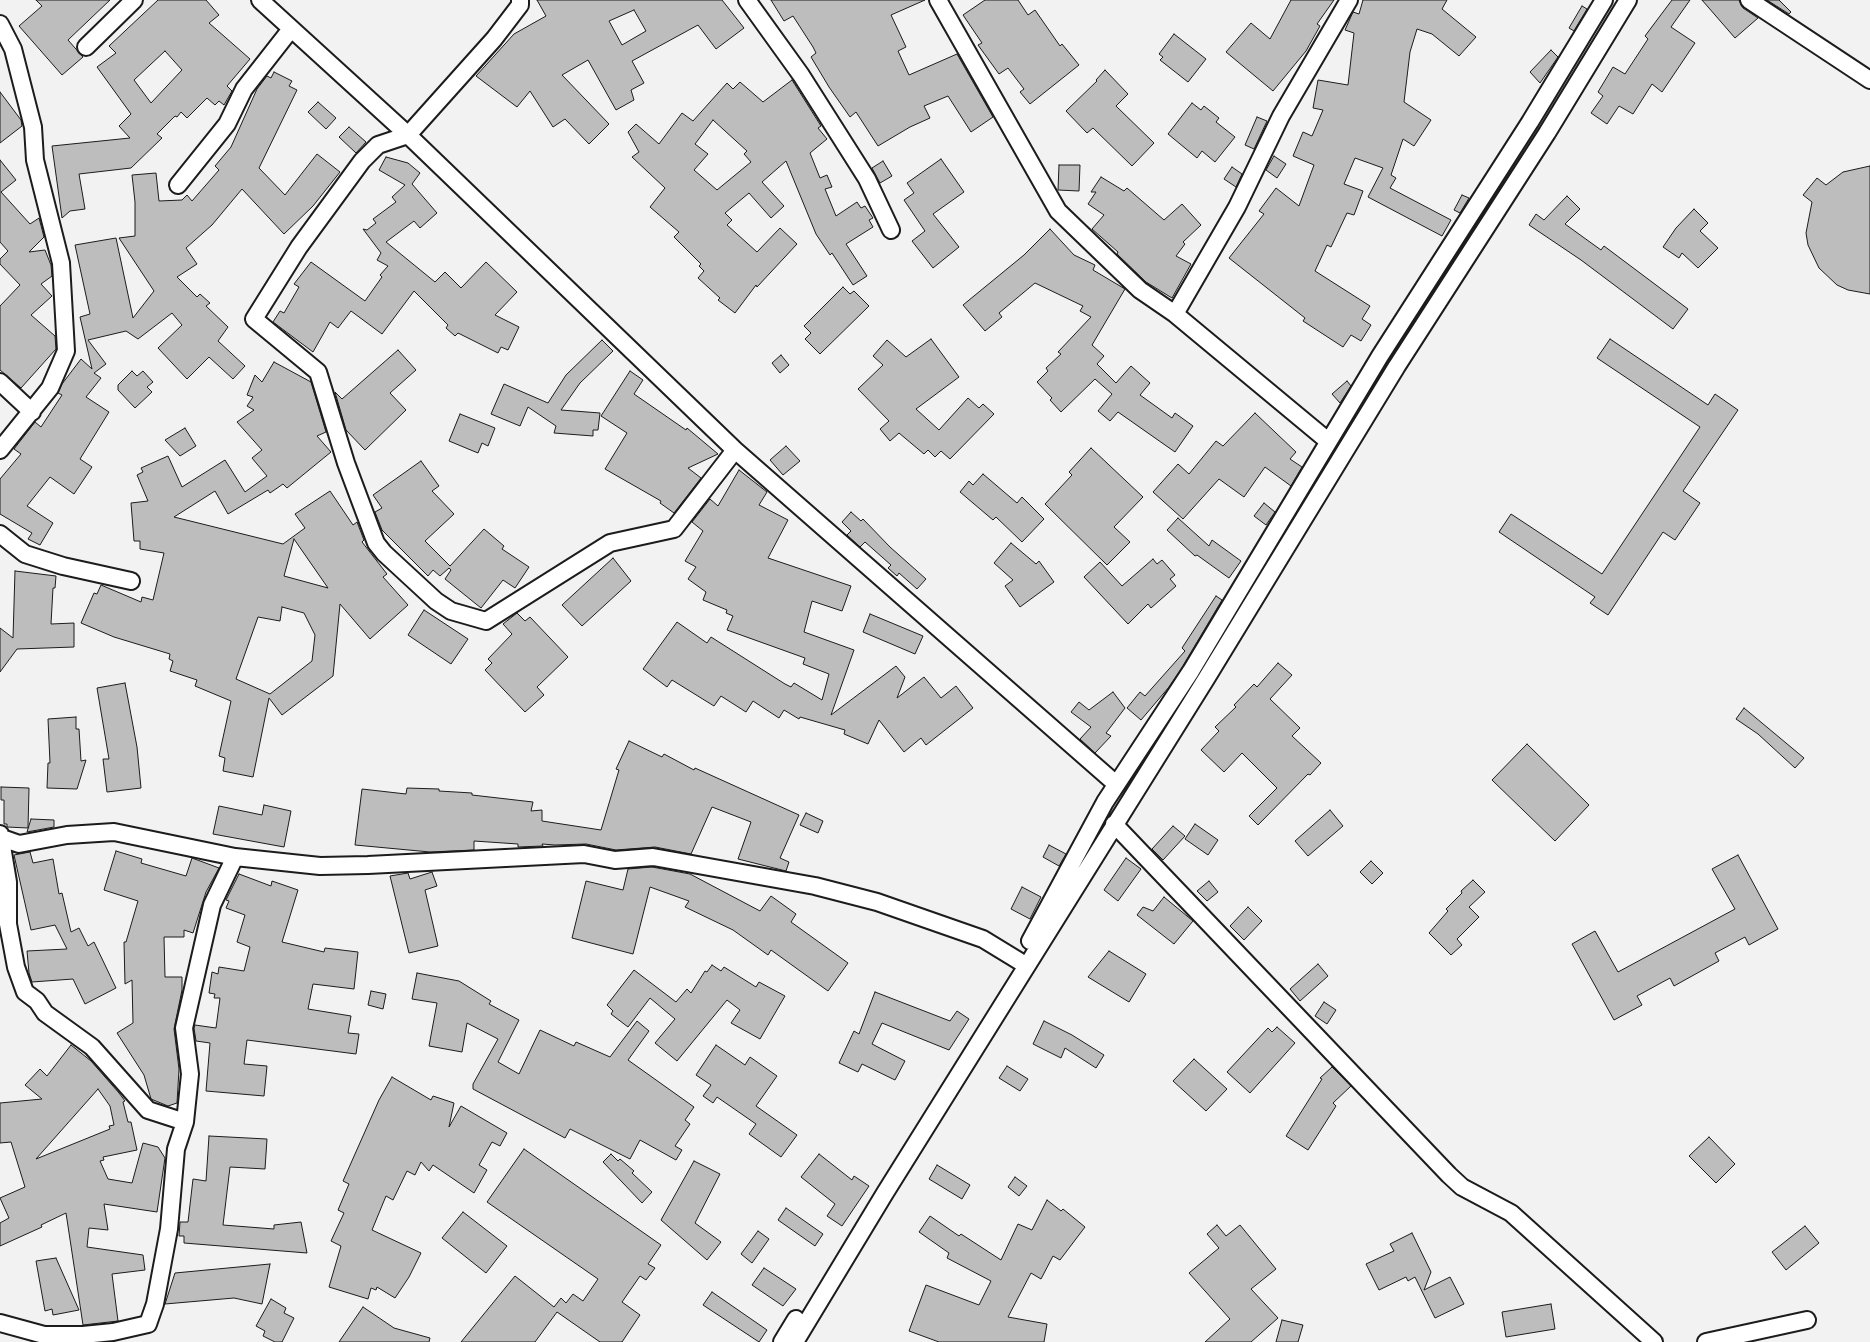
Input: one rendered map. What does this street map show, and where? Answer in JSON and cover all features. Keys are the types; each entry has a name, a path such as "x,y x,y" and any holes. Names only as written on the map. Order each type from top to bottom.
{"street":[{"path":"86,47 134,0"},
{"path":"260,0 408,135 736,450 1116,784"},
{"path":"520,0 520,5 494,40 408,135 378,145 362,161 299,247 254,320 318,372 337,438 368,526 384,554 443,606 451,611 486,621 610,543 674,529 736,450"},
{"path":"747,0 801,74 868,179 891,230"},
{"path":"938,0 1058,211 1140,290 1175,314 1328,442"},
{"path":"1175,314 1237,207 1281,116 1349,0"},
{"path":"782,1342 1018,961 1116,784 1191,671 1328,442 1604,0"},
{"path":"795,1342 1114,824 1206,680 1397,366 1541,141 1628,0"},
{"path":"1749,0 1870,80"},
{"path":"0,24 13,50 33,127 35,160 62,273 66,351 50,388 0,450"},
{"path":"178,185 226,124 244,89 291,29"},
{"path":"0,382 32,412"},
{"path":"0,534 25,554 63,566 130,581"},
{"path":"1191,671 1206,680"},
{"path":"1114,824 1448,1175 1462,1187 1511,1213 1654,1342"},
{"path":"1,836 19,844 67,835 114,832 235,857 320,866 584,854 615,860 653,857 815,886 877,902 983,939 1018,961"},
{"path":"1,836 8,882 8,924 16,967 25,992 37,1001 45,1013 92,1047 148,1110 185,1122"},
{"path":"0,1323 44,1335 113,1332 148,1324 154,1304 169,1229 176,1149 185,1122 190,1074 184,1028 212,905 235,857"},
{"path":"1706,1342 1807,1320"}],"building":[{"path":"36,0 110,0 68,40 83,57 62,75 19,26 42,6"},
{"path":"158,0 206,0 219,15 209,23 250,59 227,86 232,91 224,105 219,101 215,105 207,98 187,118 181,112 177,117 175,116 157,134 162,138 131,168 79,174 85,209 70,211 62,218 52,146 130,138 119,126 131,114 97,67 116,53 109,46","holes":["165,51 182,70 151,103 134,80"]},
{"path":"537,0 722,0 744,28 716,49 698,25 632,61 644,83 631,90 634,100 616,110 588,60 562,75 609,124 589,144 565,119 553,127 530,91 517,107 476,76 514,34 546,16","holes":["634,10 646,31 622,45 609,21"]},
{"path":"771,0 925,0 891,15 906,47 898,51 909,75 957,54 993,117 971,132 948,96 924,106 930,118 910,127 878,146 856,112 850,117 829,87 811,57 816,53 813,47 793,16 784,21"},
{"path":"985,0 1018,0 1028,15 1035,10 1060,46 1062,44 1079,65 1030,104 1020,92 1024,89 1008,68 999,74 978,45 982,43 963,15"},
{"path":"1291,0 1334,0 1317,24 1320,26 1306,51 1273,91 1226,52 1251,23 1270,39"},
{"path":"1363,0 1447,0 1442,9 1476,37 1459,56 1432,34 1417,29 1410,52 1404,102 1431,120 1414,146 1403,139 1391,175 1396,178 1390,188 1451,220 1442,236 1368,197 1383,168 1355,158 1344,184 1363,191 1354,215 1347,213 1331,247 1327,245 1315,271 1370,306 1362,319 1371,325 1361,341 1351,335 1343,347 1303,321 1305,318 1229,258 1264,214 1259,211 1276,188 1299,206 1314,165 1293,156 1303,132 1312,136 1323,110 1313,108 1318,80 1348,85 1354,33 1345,30 1353,12 1359,14"},
{"path":"1672,0 1690,0 1671,27 1695,43 1662,92 1652,84 1633,114 1619,106 1607,124 1591,113 1603,96 1598,92 1613,67 1625,74 1648,39 1645,36"},
{"path":"1702,0 1739,0 1743,8 1758,18 1735,38"},
{"path":"1767,0 1779,0 1791,12 1789,14"},
{"path":"1582,6 1587,9 1574,31 1569,28"},
{"path":"1174,34 1206,59 1188,82 1160,60 1163,57 1159,54"},
{"path":"1551,50 1558,57 1540,83 1530,72"},
{"path":"1105,70 1128,94 1116,106 1154,143 1132,166 1093,128 1087,133 1066,111 1097,81"},
{"path":"274,72 292,81 289,86 297,90 259,168 285,195 317,154 340,172 313,206 284,234 242,189 212,225 186,248 197,264 177,277 197,297 200,294 210,303 206,306 228,327 218,341 245,366 233,379 209,357 187,379 158,348 182,325 172,313 138,339 126,331 88,340 106,364 94,373 101,378 86,397 109,412 80,459 92,467 74,494 50,477 27,506 53,523 40,545 28,539 32,533 0,514 0,479 21,454 14,449 35,422 41,427 62,395 58,393 62,384 81,359 92,369 80,317 90,314 75,245 116,238 133,318 154,291 119,238 135,236 135,202 132,175 156,173 159,201 182,200 187,195 192,201 219,170 215,166 231,147 257,89 267,76 271,78"},
{"path":"792,80 821,126 818,128 827,139 810,153 820,178 827,175 832,187 825,189 836,216 857,202 861,208 865,206 873,218 869,220 873,227 846,244 867,276 853,285 832,253 830,255 816,234 786,161 762,182 784,206 771,218 749,193 725,213 732,220 727,225 757,252 780,228 797,244 757,287 756,285 735,313 718,300 720,298 698,278 704,271 699,266 701,264 674,237 679,232 650,207 665,188 632,157 639,152 628,132 636,124 659,144 682,113 693,121 727,83 733,89 740,82 763,102","holes":["713,120 747,151 744,154 751,162 717,190 694,170 708,154 695,144"]},
{"path":"0,92 21,120 22,126 0,143"},
{"path":"318,102 336,118 326,129 308,112"},
{"path":"1192,103 1201,110 1204,106 1219,118 1216,122 1235,137 1215,162 1202,151 1197,158 1168,134"},
{"path":"1257,117 1267,121 1254,149 1245,145"},
{"path":"349,127 366,142 356,153 339,137"},
{"path":"1274,156 1286,164 1277,178 1266,170"},
{"path":"386,157 408,163 420,173 412,184 437,213 420,228 414,221 386,242 435,282 445,272 461,288 486,262 517,292 495,315 519,327 508,350 501,347 498,353 458,333 455,336 446,328 448,325 414,291 382,334 351,311 338,328 330,322 313,352 273,322 280,311 284,313 299,287 294,284 311,262 365,301 382,277 380,275 388,266 377,260 381,253 363,229 367,230 376,223 373,219 396,202 392,197 405,185 379,170"},
{"path":"941,159 964,192 933,214 959,247 933,268 912,241 925,231 904,200 914,193 907,183"},
{"path":"0,160 16,180 1,192 30,224 39,218 44,237 29,252 45,250 51,265 52,276 41,284 52,296 31,315 55,336 56,349 21,388 0,370 0,306 20,285 0,264 0,259 8,251 0,242"},
{"path":"883,161 892,176 880,183 872,168"},
{"path":"1059,165 1080,165 1079,191 1058,190"},
{"path":"1870,166 1870,294 1848,290 1837,285 1819,268 1808,245 1806,233 1812,202 1803,195 1817,178 1826,185 1843,172"},
{"path":"1232,167 1242,174 1236,187 1224,179"},
{"path":"1101,177 1124,191 1127,188 1164,220 1182,204 1201,225 1183,242 1185,244 1176,256 1191,264 1172,298 1146,282 1117,254 1118,252 1092,229 1104,215 1088,204 1096,192 1091,192"},
{"path":"1462,195 1469,198 1460,213 1454,210"},
{"path":"1567,196 1580,209 1565,224 1601,250 1604,246 1688,309 1673,329 1581,260 1529,225 1536,214 1544,220"},
{"path":"1694,209 1708,223 1700,231 1718,248 1698,268 1682,253 1679,258 1663,247 1676,228"},
{"path":"1050,229 1074,255 1095,265 1093,270 1125,289 1092,345 1104,356 1097,364 1116,383 1131,366 1150,383 1140,395 1172,418 1175,413 1193,426 1175,452 1118,412 1110,421 1098,411 1112,394 1095,379 1061,412 1050,400 1052,398 1037,382 1048,371 1046,368 1061,354 1058,352 1091,317 1080,311 1083,306 1035,283 999,313 1002,317 985,331 963,305 1024,255"},
{"path":"843,287 850,294 854,291 869,306 820,354 805,339 811,333 804,326"},
{"path":"931,339 959,377 916,409 939,430 968,398 979,408 983,404 994,414 950,459 941,451 935,457 928,450 924,454 899,433 890,441 880,429 889,421 858,389 883,365 873,356 887,340 906,357"},
{"path":"1610,339 1708,405 1715,394 1738,410 1683,491 1700,503 1675,540 1663,532 1608,615 1590,603 1595,597 1499,532 1511,514 1602,574 1700,427 1597,358"},
{"path":"602,340 613,351 580,383 561,410 600,413 598,430 593,430 593,436 554,433 556,426 528,407 520,426 491,414 504,384 548,403 566,375"},
{"path":"398,350 416,370 390,393 406,410 365,450 346,430 335,392 342,399"},
{"path":"781,355 789,365 780,373 772,363"},
{"path":"274,362 311,382 326,432 317,436 331,452 287,488 283,484 270,493 268,490 228,514 215,491 174,517 283,544 305,528 295,514 330,491 353,525 357,522 364,540 362,542 387,574 383,577 408,605 370,639 340,604 333,676 282,715 269,698 253,777 223,771 225,758 219,756 231,701 195,686 197,680 170,671 173,661 169,659 170,654 114,637 81,623 94,593 97,594 101,585 141,602 142,597 153,600 164,553 140,549 140,541 134,541 131,503 148,501 137,475 143,472 141,468 168,456 182,487 225,460 245,492 267,476 252,458 262,450 237,422 254,410 247,406 253,397 247,395 255,375 262,382","holes":["294,539 328,588 284,576","282,607 304,613 315,635 312,661 270,694 236,679 258,617 280,621"]},
{"path":"132,371 137,376 143,371 153,382 147,387 152,392 135,408 118,390 118,385"},
{"path":"630,371 643,380 634,394 686,430 687,428 718,454 688,468 701,478 674,513 660,503 661,501 605,469 627,433 601,416"},
{"path":"1347,381 1351,386 1340,403 1332,394"},
{"path":"1255,413 1296,452 1290,459 1302,467 1291,486 1265,467 1244,497 1219,479 1183,519 1153,492 1178,464 1189,474 1216,441 1223,446"},
{"path":"460,414 495,428 488,446 482,443 478,453 449,441"},
{"path":"185,428 196,446 180,456 165,440"},
{"path":"786,446 800,461 783,475 770,460"},
{"path":"1091,448 1143,497 1114,527 1130,542 1107,565 1045,504 1072,475 1069,472"},
{"path":"421,461 439,486 432,491 454,514 425,541 450,566 484,529 504,546 502,549 529,567 515,588 503,580 481,608 445,579 451,570 449,568 440,576 433,570 428,576 382,530 375,512 382,508 373,495"},
{"path":"739,470 767,492 759,505 788,520 768,558 851,586 842,611 812,601 804,632 854,650 831,715 896,666 905,677 897,698 924,677 941,698 956,686 973,708 926,745 921,738 904,752 879,720 868,744 844,734 845,730 800,717 799,719 784,710 779,718 753,701 746,712 721,696 714,706 672,680 667,687 643,669 677,622 707,643 711,637 785,684 791,687 794,683 822,700 829,674 803,664 805,658 727,630 733,616 726,613 727,610 703,600 706,592 688,579 696,567 685,561 703,531 692,522 710,499 718,506"},
{"path":"983,474 1017,503 1022,497 1044,519 1022,542 996,517 993,520 960,492 969,481 973,485"},
{"path":"1264,503 1275,512 1266,525 1254,516"},
{"path":"851,512 861,521 863,519 890,547 926,579 917,589 899,573 897,576 888,568 891,565 865,542 860,547 847,535 851,531 842,522"},
{"path":"1178,518 1209,546 1212,540 1241,561 1229,578 1197,555 1195,556 1167,530"},
{"path":"1011,543 1036,564 1039,561 1054,582 1020,607 1005,586 1013,580 994,563"},
{"path":"613,558 631,581 582,626 562,605"},
{"path":"1153,559 1157,564 1162,560 1175,575 1170,579 1176,586 1151,608 1148,604 1128,624 1084,577 1100,562 1122,586"},
{"path":"15,571 56,576 55,588 53,588 51,624 74,623 74,647 17,649 0,672 0,628 13,638"},
{"path":"1216,596 1222,600 1183,666 1169,687 1141,720 1127,708 1140,692 1145,696 1185,651 1182,648"},
{"path":"424,610 468,639 451,664 408,635"},
{"path":"517,613 525,621 530,617 568,657 537,687 544,695 525,712 485,670 492,663 488,659 512,634 503,624"},
{"path":"870,614 923,636 915,654 863,632"},
{"path":"1278,663 1292,675 1270,699 1300,728 1292,736 1321,763 1258,825 1249,816 1277,788 1242,753 1224,772 1201,750 1219,731 1215,727 1236,707 1234,705 1254,684 1257,687"},
{"path":"125,683 137,747 141,788 107,792 103,759 109,759 97,688"},
{"path":"1113,692 1125,708 1106,733 1111,736 1095,753 1080,739 1091,727 1071,712 1079,702 1089,710"},
{"path":"1744,708 1804,758 1795,768 1758,734 1736,719"},
{"path":"76,717 76,729 79,729 81,761 86,760 77,789 47,788 48,763 50,763 48,719"},
{"path":"629,741 662,757 664,754 694,770 695,768 799,815 780,858 789,862 786,871 738,859 751,822 712,807 691,854 655,847 616,850 586,844 542,844 543,846 518,847 518,844 474,841 474,850 430,852 355,845 362,789 406,794 407,788 439,789 439,791 472,793 472,795 533,802 531,811 542,810 542,821 601,830 619,770 616,769"},
{"path":"1527,744 1589,805 1555,841 1492,780"},
{"path":"1,787 29,788 28,828 7,827 7,824 4,824 4,800 1,800"},
{"path":"264,805 291,811 284,847 213,834 219,806 262,815"},
{"path":"1330,810 1343,826 1308,856 1295,841"},
{"path":"806,813 823,821 818,833 800,825"},
{"path":"31,819 54,820 54,827 27,832"},
{"path":"1195,824 1218,840 1208,855 1185,839"},
{"path":"1173,826 1185,836 1163,860 1152,849"},
{"path":"1049,845 1066,854 1059,866 1043,857"},
{"path":"116,851 142,859 141,863 186,876 192,858 219,868 206,892 193,933 184,930 184,937 164,937 165,977 182,977 182,990 174,1029 179,1069 177,1103 168,1106 151,1099 144,1075 117,1033 133,1023 132,980 125,984 124,942 126,942 138,901 104,890"},
{"path":"30,852 33,863 53,859 59,894 62,893 71,932 79,928 88,946 94,942 116,988 85,1004 73,979 32,982 29,973 27,951 67,949 55,925 31,930 14,855"},
{"path":"1738,855 1778,929 1749,945 1745,937 1715,953 1719,961 1674,986 1670,978 1637,996 1642,1005 1614,1020 1572,944 1595,931 1618,972 1735,909 1712,869"},
{"path":"1126,858 1141,869 1118,901 1104,890"},
{"path":"1371,861 1383,873 1372,884 1360,872"},
{"path":"652,867 690,874 760,911 771,896 796,914 791,922 848,963 828,991 771,950 768,955 733,930 685,907 689,901 650,887 633,954 572,938 586,881 623,890 628,869"},
{"path":"432,872 437,886 425,890 438,946 409,953 390,876 408,873 410,879"},
{"path":"239,874 271,886 272,881 298,890 282,942 324,952 325,948 358,952 354,989 313,984 308,1009 351,1016 348,1033 359,1034 356,1054 247,1040 244,1064 267,1066 264,1096 206,1091 210,1043 196,1041 194,1028 195,1025 216,1028 220,998 214,998 215,994 209,993 212,972 218,974 219,967 244,971 250,947 237,942 245,915 226,908 229,901 226,900"},
{"path":"1473,880 1485,892 1469,907 1479,917 1457,939 1462,945 1451,955 1429,933 1448,911 1446,909"},
{"path":"1209,881 1218,892 1207,901 1197,891"},
{"path":"1022,887 1041,897 1030,919 1011,909"},
{"path":"1164,897 1193,921 1174,944 1137,915 1143,907 1153,911"},
{"path":"1248,907 1262,921 1244,940 1230,926"},
{"path":"1109,951 1146,974 1129,1002 1088,977"},
{"path":"1318,964 1328,976 1300,1001 1290,989"},
{"path":"712,965 721,971 724,967 756,987 759,982 785,996 760,1039 731,1023 740,1010 727,1000 677,1061 655,1043 675,1019 650,998 628,1027 611,1014 613,1011 607,1005 634,970 676,1002 687,989 691,993 705,971 707,972"},
{"path":"417,973 459,981 491,1001 489,1004 519,1020 498,1062 519,1074 540,1030 574,1046 576,1042 610,1057 637,1021 649,1031 628,1060 694,1107 685,1120 690,1124 675,1146 682,1150 676,1160 640,1140 630,1159 570,1129 565,1138 473,1089 473,1084 498,1039 467,1023 462,1052 429,1046 437,1003 412,999"},
{"path":"371,991 386,994 383,1009 368,1005"},
{"path":"875,992 950,1021 957,1011 969,1019 949,1050 882,1023 872,1044 905,1061 895,1080 862,1064 858,1072 839,1063 854,1031 859,1034"},
{"path":"1324,1002 1336,1010 1327,1024 1315,1016"},
{"path":"1044,1021 1072,1035 1104,1055 1096,1068 1065,1048 1061,1058 1033,1044"},
{"path":"1277,1027 1295,1043 1250,1093 1227,1072 1268,1028 1272,1032"},
{"path":"71,1045 91,1061 125,1101 123,1102 128,1122 131,1122 137,1150 103,1157 104,1160 100,1161 108,1179 132,1183 143,1143 158,1147 165,1158 157,1212 104,1204 108,1230 89,1228 87,1247 143,1255 145,1270 112,1274 118,1321 83,1325 66,1213 41,1225 42,1227 0,1246 0,1223 9,1218 0,1198 25,1187 11,1142 0,1143 0,1103 42,1099 25,1085 40,1069 47,1076","holes":["98,1089 110,1106 114,1125 109,1126 110,1129 36,1159"]},
{"path":"716,1045 745,1065 750,1057 777,1076 756,1106 797,1135 781,1157 749,1134 756,1124 717,1097 713,1103 703,1096 711,1085 696,1075"},
{"path":"1194,1059 1227,1089 1206,1111 1173,1081"},
{"path":"1007,1066 1028,1079 1020,1091 999,1078"},
{"path":"1332,1067 1351,1086 1333,1103 1336,1106 1308,1150 1286,1136 1322,1079 1320,1078"},
{"path":"392,1077 431,1100 433,1096 454,1103 449,1127 461,1106 507,1133 500,1146 492,1142 479,1165 487,1170 474,1193 433,1165 429,1171 421,1162 415,1175 407,1171 393,1200 386,1196 372,1230 421,1253 409,1277 395,1298 377,1287 376,1290 371,1288 368,1299 329,1287 341,1246 331,1241 344,1213 338,1210 349,1184 343,1181 379,1100"},
{"path":"209,1136 267,1139 265,1169 230,1167 223,1225 274,1229 274,1225 301,1222 307,1253 184,1243 184,1236 179,1236 180,1222 188,1222 193,1179 206,1181"},
{"path":"1709,1137 1735,1164 1716,1183 1689,1156"},
{"path":"524,1149 661,1245 648,1264 655,1268 646,1280 640,1276 622,1302 640,1315 622,1342 600,1342 557,1312 535,1342 461,1342 515,1276 554,1307 561,1298 566,1303 573,1294 583,1301 598,1279 487,1202"},
{"path":"611,1154 634,1171 632,1173 652,1192 642,1203 603,1162"},
{"path":"819,1154 852,1180 854,1176 869,1186 842,1226 827,1216 835,1204 801,1177"},
{"path":"694,1161 720,1174 695,1223 721,1242 707,1260 661,1220"},
{"path":"937,1165 970,1185 962,1199 929,1179"},
{"path":"1015,1177 1027,1186 1019,1196 1008,1187"},
{"path":"1047,1200 1061,1211 1063,1209 1085,1227 1060,1260 1053,1256 1041,1279 1031,1273 1008,1317 1047,1324 1044,1342 939,1342 909,1331 926,1285 979,1305 991,1281 947,1258 949,1253 919,1232 930,1216 959,1236 961,1234 1001,1260 1018,1224 1032,1230"},
{"path":"786,1208 823,1234 815,1246 778,1220"},
{"path":"463,1212 507,1246 486,1273 442,1238"},
{"path":"1217,1225 1226,1236 1240,1225 1276,1269 1251,1289 1278,1318 1251,1342 1205,1342 1230,1319 1189,1273 1219,1248 1207,1234"},
{"path":"1805,1226 1819,1243 1786,1270 1772,1252"},
{"path":"758,1231 769,1239 752,1263 741,1254"},
{"path":"1412,1233 1431,1272 1424,1290 1450,1277 1464,1304 1435,1318 1415,1277 1408,1281 1406,1277 1379,1290 1366,1264 1394,1251 1390,1244"},
{"path":"56,1258 79,1310 53,1315 52,1309 45,1311 36,1261"},
{"path":"270,1264 262,1304 234,1298 165,1304 175,1273"},
{"path":"764,1268 796,1289 783,1306 752,1285"},
{"path":"712,1292 767,1330 759,1342 703,1305"},
{"path":"271,1299 286,1308 284,1313 294,1318 282,1342 275,1342 263,1336 265,1331 256,1326"},
{"path":"1551,1304 1555,1329 1506,1337 1502,1312"},
{"path":"363,1307 394,1328 430,1338 429,1342 339,1342"},
{"path":"1282,1320 1303,1325 1298,1342 1276,1342"}]}
